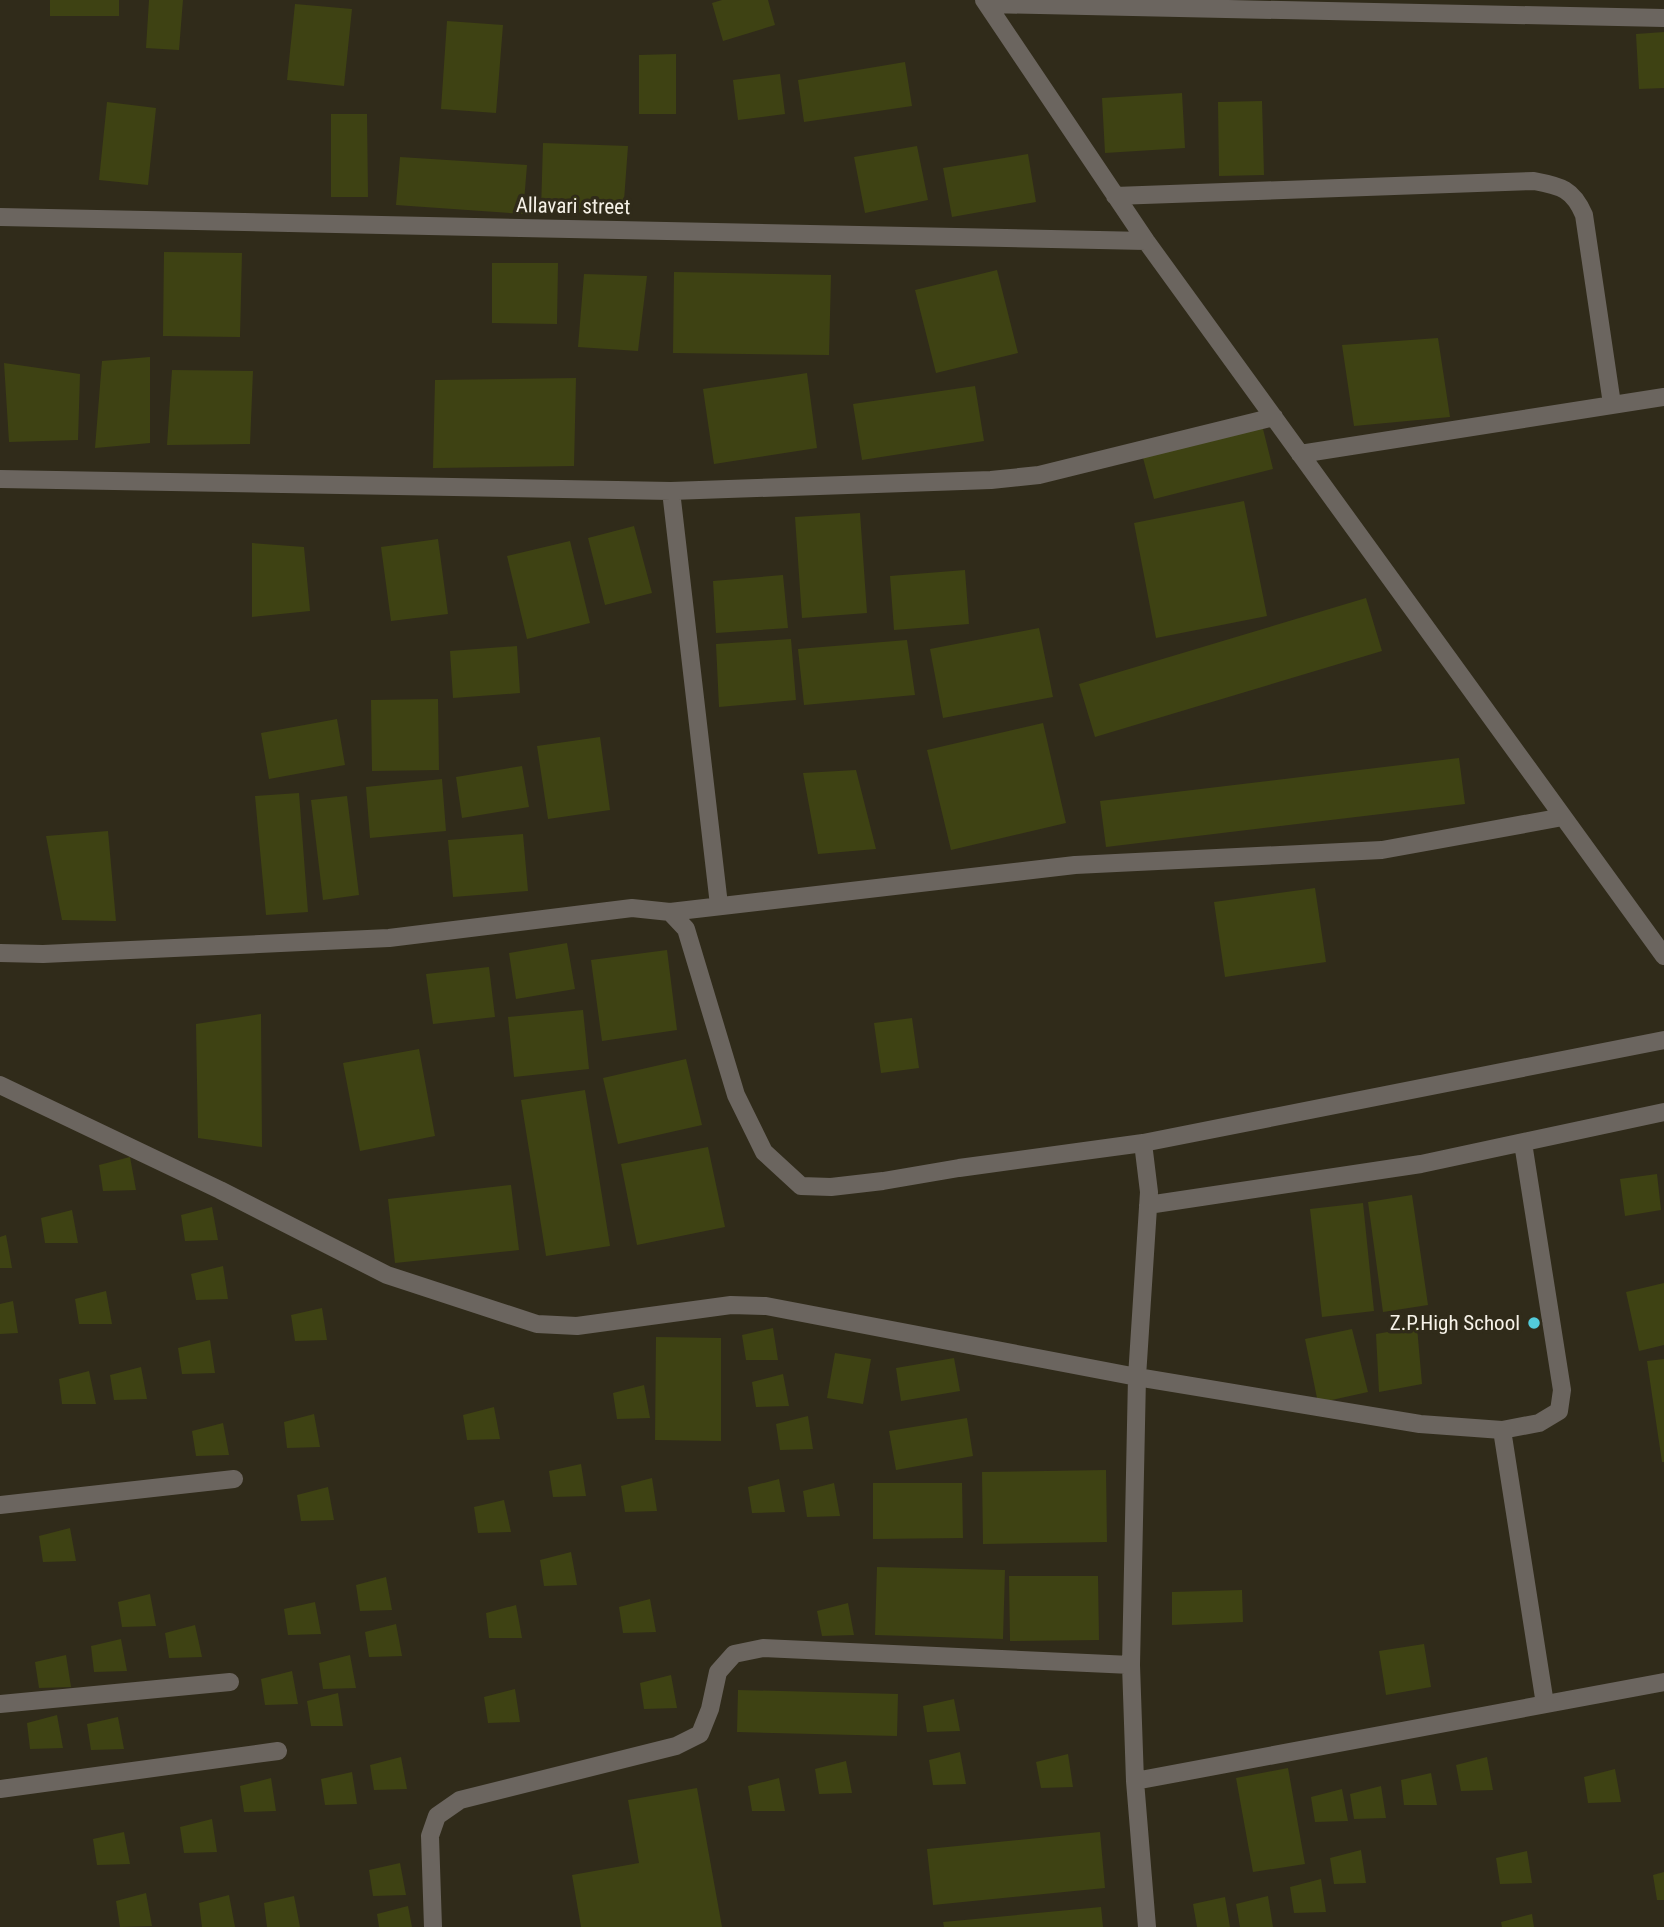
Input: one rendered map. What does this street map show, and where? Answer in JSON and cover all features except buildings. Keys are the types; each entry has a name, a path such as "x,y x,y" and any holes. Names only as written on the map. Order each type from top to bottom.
{"street":[{"path":"985,2 1664,18"},
{"path":"985,2 1146,241 1664,956"},
{"path":"1115,196 1520,181 1555,185 1568,191 1578,201 1584,215 1612,404"},
{"name":"Allavari street","path":"0,217 1146,241"},
{"path":"1300,454 1664,397"},
{"path":"0,479 671,491 990,480 1039,475 1274,417"},
{"path":"671,491 719,905"},
{"path":"0,953 43,954 389,938 632,908 670,912 1075,865 1382,850 1563,817"},
{"path":"670,912 686,929 736,1095 764,1152 801,1185 831,1187 959,1168 1144,1151 1664,1040"},
{"path":"0,1085 220,1189 387,1275 537,1324 577,1326 748,1304 1138,1377 1420,1424 1502,1430 1539,1423 1559,1411 1562,1390 1523,1143"},
{"path":"1148,1198 1422,1164 1664,1112"},
{"path":"1144,1151 1148,1198 1138,1377 1131,1665 1135,1781 1147,1927"},
{"path":"1502,1430 1545,1704"},
{"path":"0,1506 234,1479"},
{"path":"433,1927 430,1836 437,1816 460,1800 676,1746 700,1734 710,1709 718,1672 734,1654 763,1648 1131,1665"},
{"path":"0,1704 230,1682"},
{"path":"1135,1781 1664,1682"},
{"path":"0,1789 278,1751"}],"place":[{"name":"Z.P.High School","path":"1534,1323"}]}
